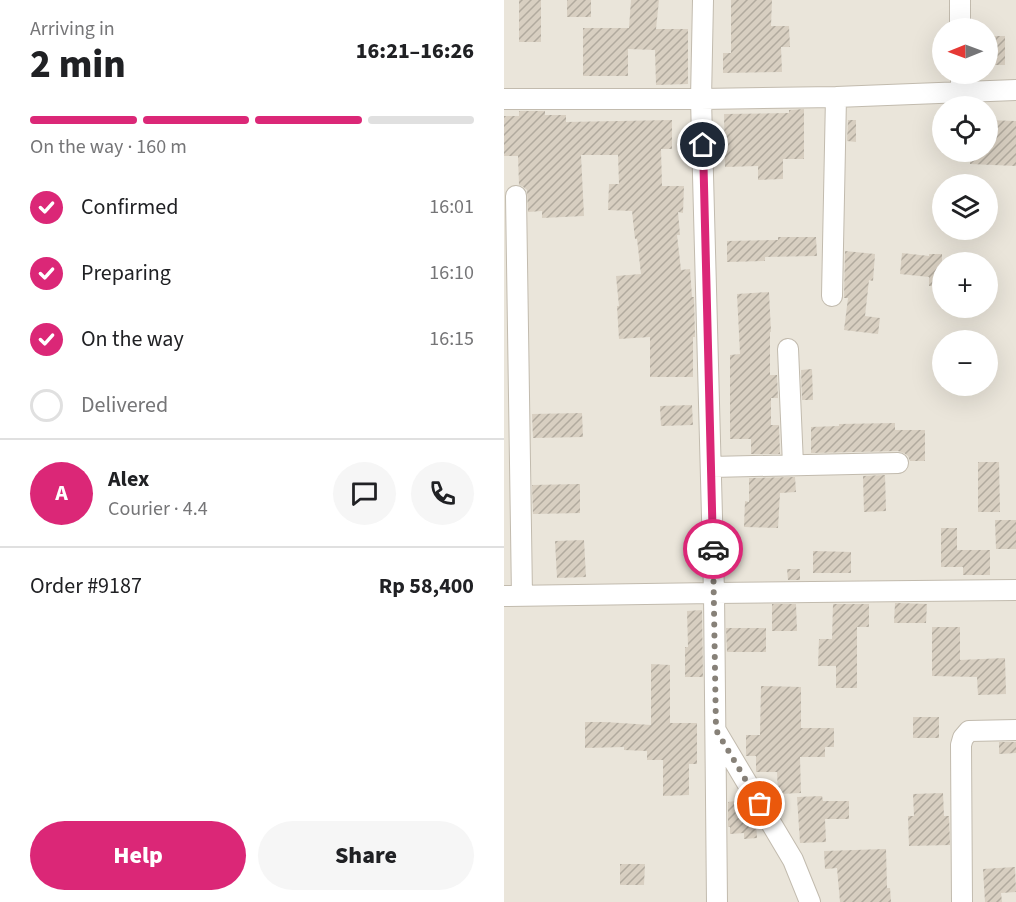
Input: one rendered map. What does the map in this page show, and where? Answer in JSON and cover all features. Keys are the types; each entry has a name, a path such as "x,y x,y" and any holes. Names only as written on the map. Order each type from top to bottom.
{"street":[{"path":"703,0 701,99 714,593 717,902"},
{"path":"960,0 960,18"},
{"path":"504,99 836,97 952,84"},
{"path":"969,84 1016,90"},
{"path":"832,296 836,97"},
{"path":"516,196 513,596 1016,590"},
{"path":"788,349 793,465"},
{"path":"711,467 898,463"},
{"path":"716,730 794,860 810,902"},
{"path":"962,902 961,745 963,738 969,731 1016,730"}],"shaded area":[{"path":"504,0 1016,0 1016,902 504,902"}],"building":[{"path":"519,0 541,0 541,42 519,42"},
{"path":"567,0 591,0 591,17 567,17"},
{"path":"631,0 659,0 656,29 688,29 688,84 656,85 655,50 628,49 628,76 583,76 583,28 629,28"},
{"path":"731,0 772,0 771,26 789,26 790,47 781,47 782,72 723,73 723,53 731,53"},
{"path":"998,36 1005,36 1005,65 998,65"},
{"path":"804,109 804,159 783,159 783,179 758,180 758,166 725,167 724,114 789,113 789,110"},
{"path":"519,111 545,111 545,115 566,115 566,122 672,120 672,149 661,149 662,186 684,186 683,213 678,212 680,235 677,235 681,270 690,269 692,297 694,297 693,377 650,377 650,337 619,339 616,276 641,274 632,211 608,210 609,184 619,184 618,155 581,155 584,216 542,218 542,211 528,212 527,190 519,185 518,156 504,156 504,116 519,116"},
{"path":"848,120 856,120 856,142 847,141"},
{"path":"998,120 1016,121 1016,166 970,164 970,162 998,162"},
{"path":"778,237 816,237 817,256 765,257 765,261 727,262 727,241 778,240"},
{"path":"845,251 875,254 873,281 869,280 865,316 880,318 878,334 844,330 848,298 844,298"},
{"path":"902,253 929,256 932,254 932,286 929,286 929,277 900,274"},
{"path":"769,292 770,375 777,375 778,398 771,398 771,425 779,425 780,454 751,454 751,439 730,439 730,355 740,354 737,294"},
{"path":"812,369 813,400 802,400 801,370"},
{"path":"692,405 693,425 661,426 660,406"},
{"path":"582,413 583,437 533,438 532,414"},
{"path":"895,423 895,430 925,430 925,461 910,461 908,456 898,451 811,453 811,427"},
{"path":"978,462 999,462 1000,512 978,512"},
{"path":"885,475 886,511 864,512 863,476"},
{"path":"795,477 796,492 780,493 778,528 744,527 745,501 749,502 749,478"},
{"path":"580,484 580,513 533,514 532,485"},
{"path":"995,520 1016,520 1016,549 996,549"},
{"path":"941,528 957,528 957,550 990,550 990,575 963,575 963,567 941,567"},
{"path":"584,540 586,577 557,578 555,541"},
{"path":"813,551 851,552 851,573 813,573"},
{"path":"787,569 800,569 800,580 788,580"},
{"path":"895,603 927,604 926,623 894,623"},
{"path":"772,604 796,604 797,631 772,631"},
{"path":"833,604 869,604 869,627 857,627 857,688 836,688 836,666 818,666 819,639 832,639"},
{"path":"702,610 703,677 685,677 685,647 688,647 687,611"},
{"path":"932,627 960,627 960,660 1005,658 1006,694 978,695 977,677 932,676"},
{"path":"726,628 766,628 766,652 727,652"},
{"path":"651,664 670,665 670,723 697,723 697,764 689,764 689,795 663,796 663,760 647,760 647,751 624,750 624,747 585,748 585,722 651,725"},
{"path":"761,686 801,687 801,728 834,728 834,747 825,747 825,757 800,757 801,793 778,794 777,772 756,772 756,756 746,756 746,735 760,735"},
{"path":"913,717 939,717 939,738 913,738"},
{"path":"999,742 1016,742 1016,753 999,754"},
{"path":"943,793 944,816 949,816 950,845 909,846 908,816 914,816 913,794"},
{"path":"822,796 823,801 849,801 849,819 825,819 826,842 800,843 797,797"},
{"path":"743,800 756,821 757,838 744,839 744,833 730,834 728,802"},
{"path":"886,849 887,888 890,888 891,902 840,902 837,868 825,869 824,851"},
{"path":"620,864 645,864 644,885 620,885"},
{"path":"1015,867 1016,892 1001,893 1002,902 985,902 983,869"}],"way so far":[{"path":"713,549 716,730 760,804"}],"route":[{"path":"703,145 713,549"}]}
